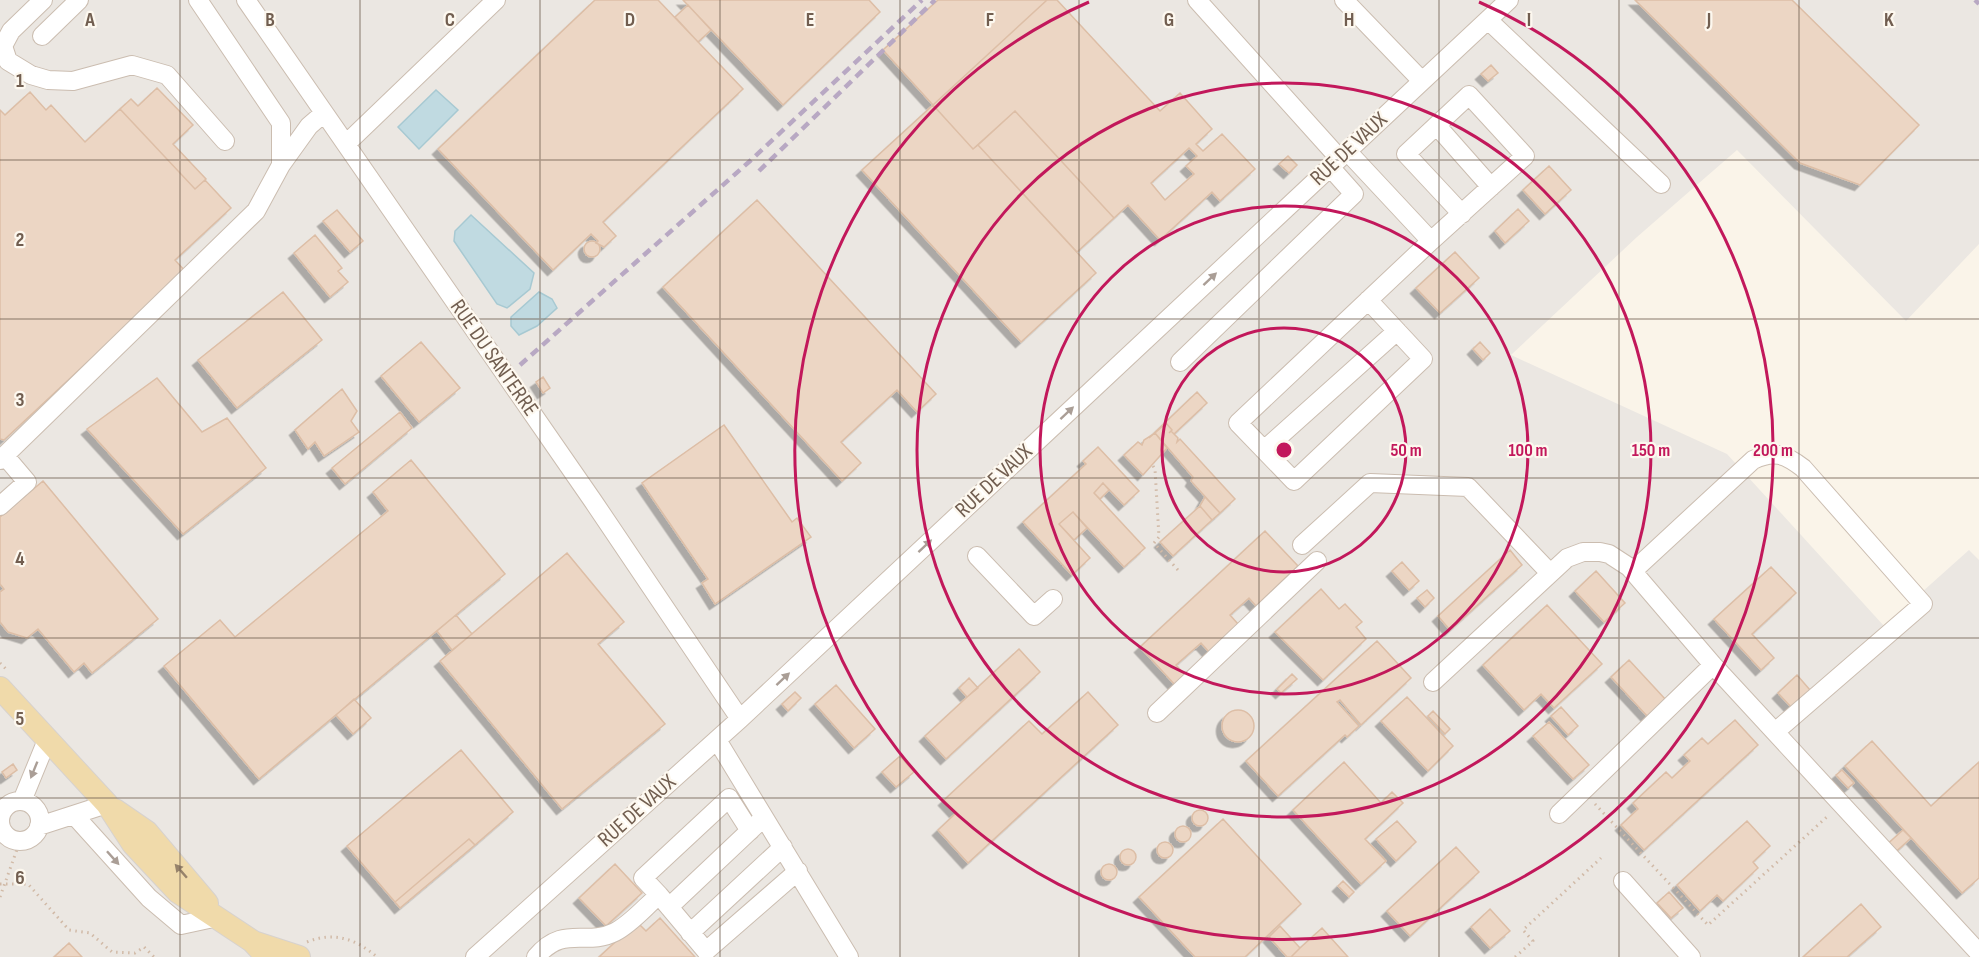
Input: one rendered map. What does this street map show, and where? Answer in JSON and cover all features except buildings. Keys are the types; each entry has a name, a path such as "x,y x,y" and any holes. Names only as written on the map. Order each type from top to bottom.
{"main road":[{"path":"0,688 107,804 147,832 218,917 260,949 299,951"}],"street":[{"path":"43,0 10,31 2,48 8,61 31,75 48,80 73,81 132,65 167,75 225,141"},
{"path":"42,36 79,0"},
{"path":"198,0 281,123 281,165"},
{"name":"RUE DU SANTERRE","path":"246,0 740,719"},
{"path":"346,144 496,0"},
{"path":"1197,0 1339,159 1431,242"},
{"path":"1344,0 1422,81"},
{"name":"RUE DE VAUX","path":"475,957 740,719 1509,0"},
{"path":"1488,20 1661,184"},
{"path":"1368,300 1423,359 1294,481 1238,423 1368,300 1462,214 1525,156 1469,95 1406,154 1462,214"},
{"path":"0,506 27,482 2,458 256,211 281,165 309,126 324,112"},
{"path":"1437,126 1491,187"},
{"path":"1180,362 1354,194 1339,159"},
{"path":"1264,450 1397,331"},
{"path":"1633,571 1753,460 1768,453 1786,455 1803,468 1923,604 1775,732"},
{"path":"1302,545 1370,483 1468,487 1550,573"},
{"path":"1432,682 1567,558 1592,552 1609,554 1623,561 1633,571 1713,665 1979,953"},
{"path":"977,556 1034,616 1053,598"},
{"path":"1157,713 1317,561"},
{"path":"1559,814 1713,665"},
{"path":"22,801 47,740"},
{"path":"717,740 849,957"},
{"path":"750,831 729,798 643,878 705,951 798,871"},
{"path":"39,826 38,812 34,807 22,801 9,804 1,814 0,821 4,833 20,841 31,837 39,826 107,804"},
{"path":"74,815 149,898 181,925 218,917"},
{"path":"536,957 544,948 559,939 601,937 616,932 664,901 750,831 765,816"},
{"path":"690,933 783,846"},
{"path":"1623,881 1691,957"}],"path":[{"path":"1153,466 1159,537 1154,543 1178,570"},
{"path":"1583,790 1708,925 1841,804"},
{"path":"0,897 2,884 20,841"},
{"path":"1515,957 1533,941 1523,930 1601,858"},
{"path":"2,884 28,884 69,930 90,933 112,952 135,953 144,947 154,957"},
{"path":"299,951 319,937 337,936 364,946 377,957"}],"shaded area":[{"path":"0,0 1979,0 1979,244 1906,321 1737,150 1637,237 1511,355 1727,454 1884,626 1969,550 1979,560 1979,957 0,957"}],"water":[{"path":"436,90 458,110 419,149 398,127"},
{"path":"471,215 534,273 530,289 507,308 497,304 454,241 455,231"},
{"path":"539,292 552,299 557,308 537,326 519,335 511,326 511,317"}],"railway":[{"path":"520,365 750,161 922,0"},
{"path":"759,171 935,0"},
{"path":"1975,0 1979,4"}]}
